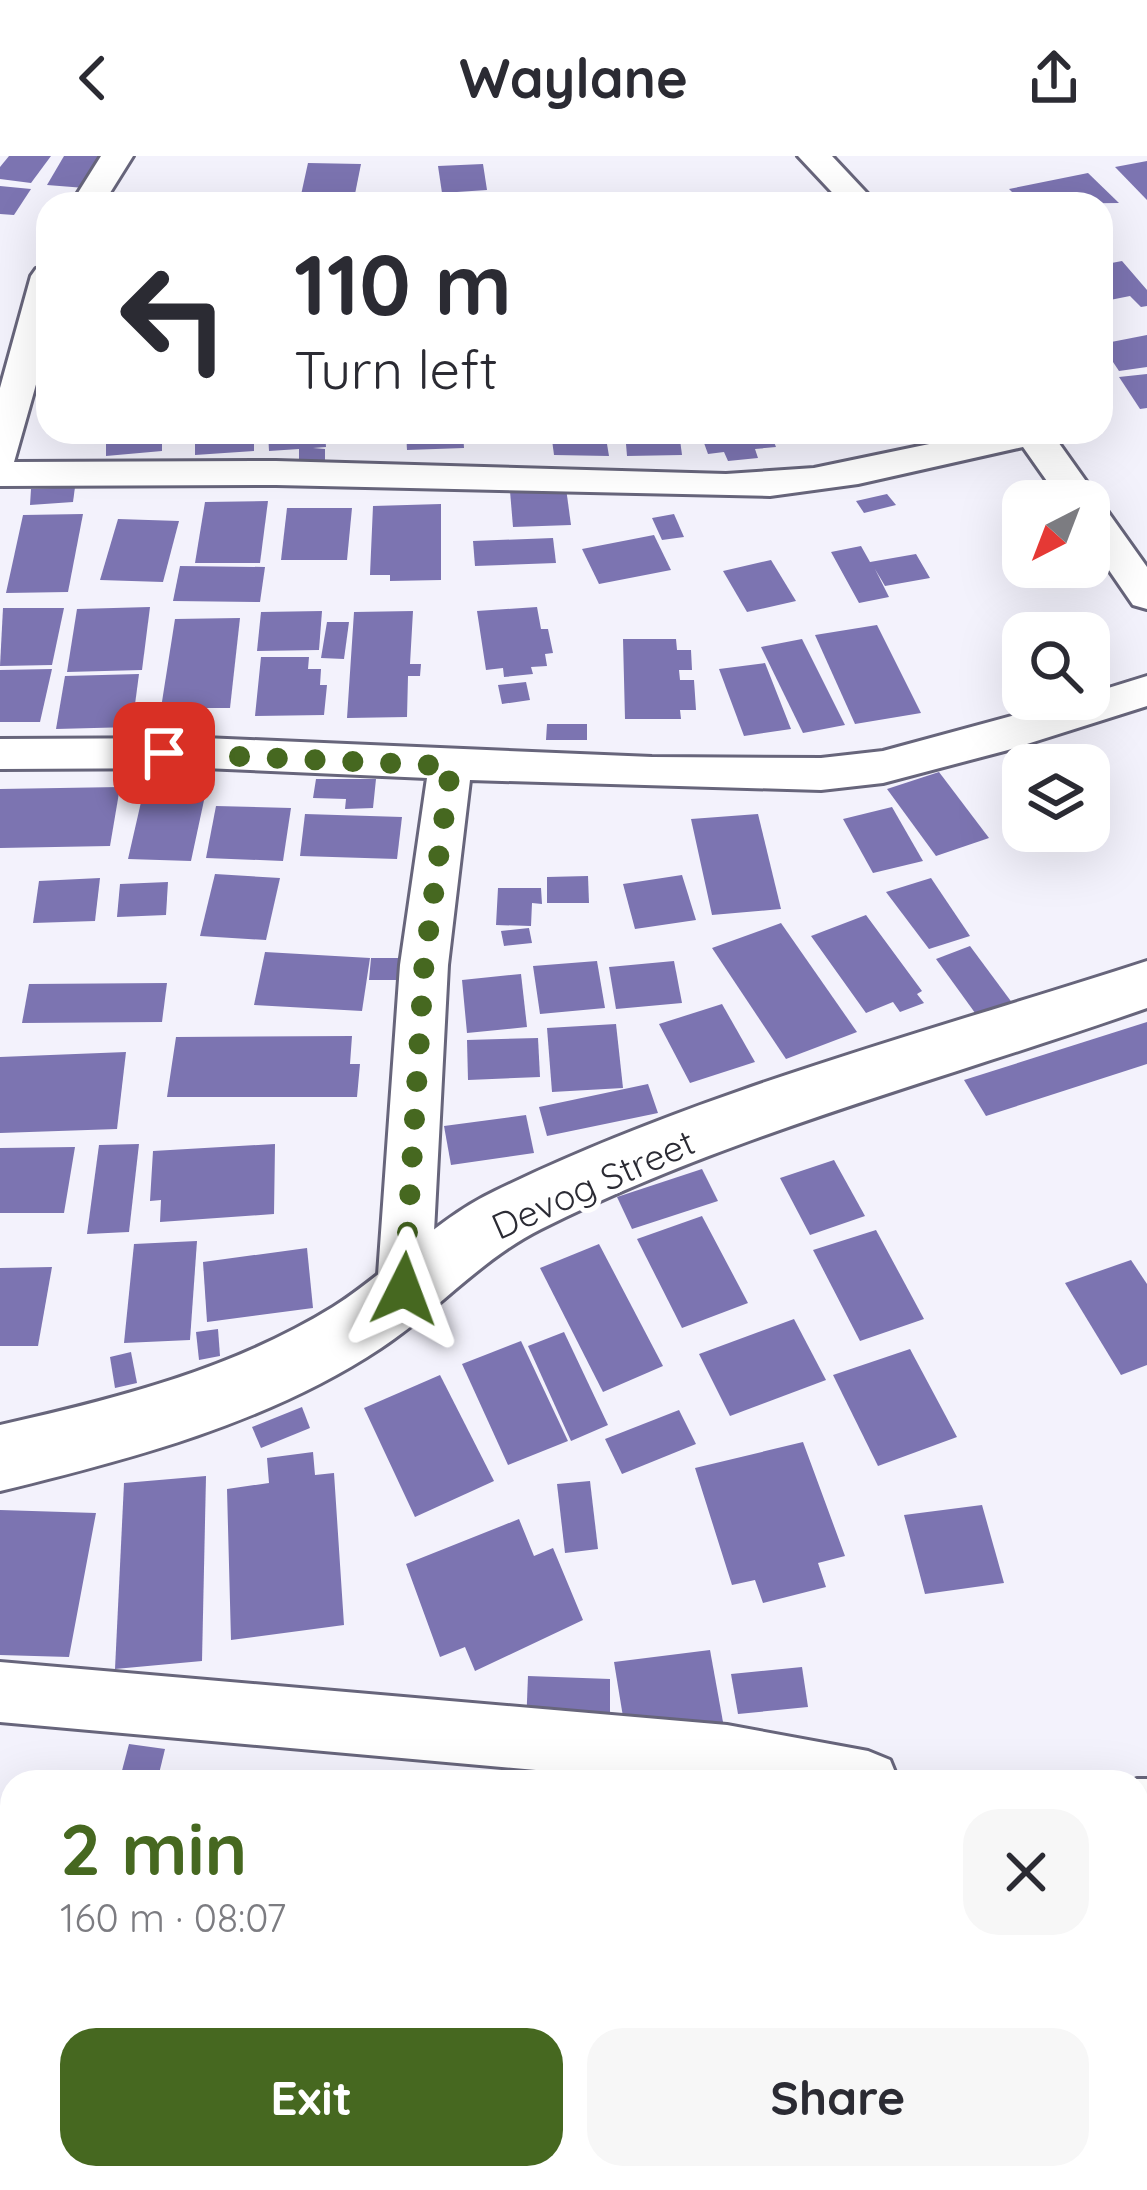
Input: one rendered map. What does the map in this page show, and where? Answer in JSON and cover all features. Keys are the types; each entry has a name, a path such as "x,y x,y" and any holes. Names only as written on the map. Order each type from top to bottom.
{"street":[{"path":"94,192 117,156"},
{"path":"814,156 849,192"},
{"path":"0,455 36,321"},
{"path":"0,474 276,473 681,483 735,489 839,475 981,444"},
{"path":"1040,444 1065,480"},
{"path":"1110,543 1147,596"},
{"path":"0,754 205,753 674,773 842,771 883,766 1008,735 1147,691"},
{"path":"404,1289 424,965 451,766"},
{"name":"Devog Street","path":"0,1458 71,1442 280,1372 361,1325 449,1253 515,1211 647,1154 1147,984"},
{"path":"0,1692 728,1756 803,1770"}],"building":[{"path":"9,156 51,156 31,183 0,179 0,167"},
{"path":"64,156 103,156 85,188 47,185"},
{"path":"1147,161 1147,200 1115,167"},
{"path":"308,163 361,164 355,192 302,192"},
{"path":"483,164 487,190 442,192 438,166"},
{"path":"1088,173 1108,192 1012,192 1009,189"},
{"path":"0,186 31,189 14,215 0,214"},
{"path":"1122,261 1147,290 1147,306 1141,307 1130,296 1113,299 1113,263"},
{"path":"1147,335 1147,367 1119,371 1113,362 1113,342"},
{"path":"1147,374 1147,408 1140,409 1119,377"},
{"path":"106,444 162,444 162,451 106,456"},
{"path":"195,444 254,444 254,451 195,455"},
{"path":"269,444 326,444 313,448 325,449 325,465 299,466 299,449 269,451"},
{"path":"407,444 464,444 464,448 407,450"},
{"path":"553,444 607,444 609,456 554,455"},
{"path":"626,444 681,444 682,455 627,456"},
{"path":"704,444 776,447 755,449 758,458 728,461 724,452 708,454"},
{"path":"75,487 73,502 30,505 31,489"},
{"path":"566,488 571,525 513,527 510,491"},
{"path":"887,494 896,505 864,513 856,501"},
{"path":"268,501 260,563 195,563 205,502"},
{"path":"441,504 441,580 390,581 390,575 370,575 373,506"},
{"path":"287,508 352,508 347,560 281,560"},
{"path":"83,514 68,592 6,593 23,515"},
{"path":"674,514 684,537 662,540 652,518"},
{"path":"118,519 179,521 163,582 100,580"},
{"path":"654,535 671,570 599,584 582,549"},
{"path":"553,538 556,563 475,566 473,541"},
{"path":"861,546 870,562 916,554 930,578 885,586 875,569 889,597 859,603 831,552"},
{"path":"771,560 796,601 747,612 723,571"},
{"path":"180,566 265,567 260,602 173,601"},
{"path":"150,607 142,670 67,672 77,609"},
{"path":"537,607 553,653 545,654 547,666 531,667 533,674 504,677 503,668 486,670 477,611"},
{"path":"3,608 64,608 52,665 0,666"},
{"path":"322,611 319,650 257,651 261,612"},
{"path":"413,611 410,664 421,664 420,676 408,676 407,717 347,718 354,612"},
{"path":"240,618 230,708 161,708 175,619"},
{"path":"327,622 349,622 344,659 321,658"},
{"path":"877,625 921,713 855,724 815,635"},
{"path":"623,639 676,639 677,650 691,650 692,670 679,670 680,680 694,680 696,710 680,710 681,719 625,719"},
{"path":"802,639 845,725 803,733 761,647"},
{"path":"261,657 309,657 308,669 321,669 320,685 327,685 324,715 255,716"},
{"path":"765,663 791,729 744,736 719,669"},
{"path":"52,669 40,722 0,722 0,670"},
{"path":"139,674 132,727 56,729 65,676"},
{"path":"526,682 530,700 502,704 498,685"},
{"path":"547,724 587,724 587,740 546,740"},
{"path":"939,772 989,838 936,856 887,789"},
{"path":"316,779 376,779 373,808 345,809 346,799 313,798"},
{"path":"120,787 110,846 0,848 0,789"},
{"path":"144,789 206,791 191,861 128,859"},
{"path":"216,806 291,808 283,861 206,858"},
{"path":"892,807 923,861 873,873 843,819"},
{"path":"305,814 402,817 397,859 300,856"},
{"path":"758,814 781,909 712,915 691,819"},
{"path":"215,874 280,878 266,940 200,936"},
{"path":"682,875 696,920 635,929 623,884"},
{"path":"588,876 589,903 547,903 547,877"},
{"path":"100,878 95,921 33,923 39,881"},
{"path":"931,878 970,936 929,949 886,892"},
{"path":"168,882 166,915 117,917 120,884"},
{"path":"498,888 541,888 542,904 532,903 531,926 496,925"},
{"path":"866,915 922,991 917,994 924,1003 900,1012 893,1002 866,1013 811,936"},
{"path":"781,923 857,1032 786,1059 712,948"},
{"path":"529,928 532,943 504,946 501,931"},
{"path":"970,946 1013,1004 978,1017 936,959"},
{"path":"265,952 370,958 362,1011 254,1005"},
{"path":"371,958 403,958 401,980 369,980"},
{"path":"597,961 605,1008 540,1014 533,966"},
{"path":"674,961 682,1003 616,1009 609,967"},
{"path":"521,974 527,1027 467,1033 462,980"},
{"path":"167,983 162,1022 22,1023 29,984"},
{"path":"722,1004 755,1062 690,1083 659,1024"},
{"path":"1147,1022 1147,1064 986,1116 964,1080"},
{"path":"616,1024 623,1088 552,1092 547,1028"},
{"path":"352,1036 350,1064 360,1064 357,1097 167,1097 176,1037"},
{"path":"538,1038 540,1077 468,1080 467,1040"},
{"path":"126,1052 117,1129 0,1133 0,1057"},
{"path":"648,1084 658,1113 547,1136 539,1107"},
{"path":"526,1115 534,1153 451,1165 444,1126"},
{"path":"139,1144 129,1232 87,1234 99,1145"},
{"path":"275,1144 274,1214 160,1222 161,1200 150,1201 153,1151"},
{"path":"75,1147 64,1213 0,1213 0,1148"},
{"path":"834,1160 865,1216 810,1235 780,1178"},
{"path":"702,1169 718,1201 632,1229 617,1197"},
{"path":"702,1216 748,1303 682,1328 637,1239"},
{"path":"876,1230 924,1319 860,1341 813,1250"},
{"path":"197,1241 190,1340 124,1343 134,1244"},
{"path":"599,1244 663,1366 603,1392 540,1268"},
{"path":"307,1248 313,1308 207,1322 203,1262"},
{"path":"1131,1260 1147,1284 1147,1365 1121,1375 1065,1283"},
{"path":"52,1267 38,1346 0,1346 0,1268"},
{"path":"794,1319 826,1380 730,1416 699,1354"},
{"path":"218,1329 220,1356 199,1360 196,1332"},
{"path":"564,1332 608,1425 571,1441 528,1346"},
{"path":"521,1341 568,1441 508,1465 462,1364"},
{"path":"910,1349 957,1437 878,1466 833,1375"},
{"path":"131,1352 137,1383 115,1388 110,1357"},
{"path":"440,1375 494,1481 415,1517 364,1408"},
{"path":"302,1407 310,1428 261,1448 252,1427"},
{"path":"679,1410 696,1444 622,1474 605,1439"},
{"path":"803,1442 845,1556 818,1563 826,1587 763,1603 755,1580 732,1585 695,1468"},
{"path":"313,1452 315,1475 334,1473 344,1625 231,1640 227,1489 269,1483 267,1458"},
{"path":"206,1476 202,1661 115,1669 124,1483"},
{"path":"590,1481 598,1549 565,1553 557,1484"},
{"path":"982,1505 1004,1583 925,1594 904,1515"},
{"path":"0,1510 96,1513 69,1657 0,1655"},
{"path":"519,1519 534,1556 553,1548 583,1620 475,1671 465,1647 440,1657 406,1564"},
{"path":"710,1650 723,1722 626,1735 614,1662"},
{"path":"802,1667 808,1707 738,1714 731,1674"},
{"path":"528,1676 610,1679 610,1729 526,1726"},
{"path":"129,1744 165,1749 160,1770 122,1770"}],"route":[{"path":"164,753 451,766 424,965 404,1289"}]}
